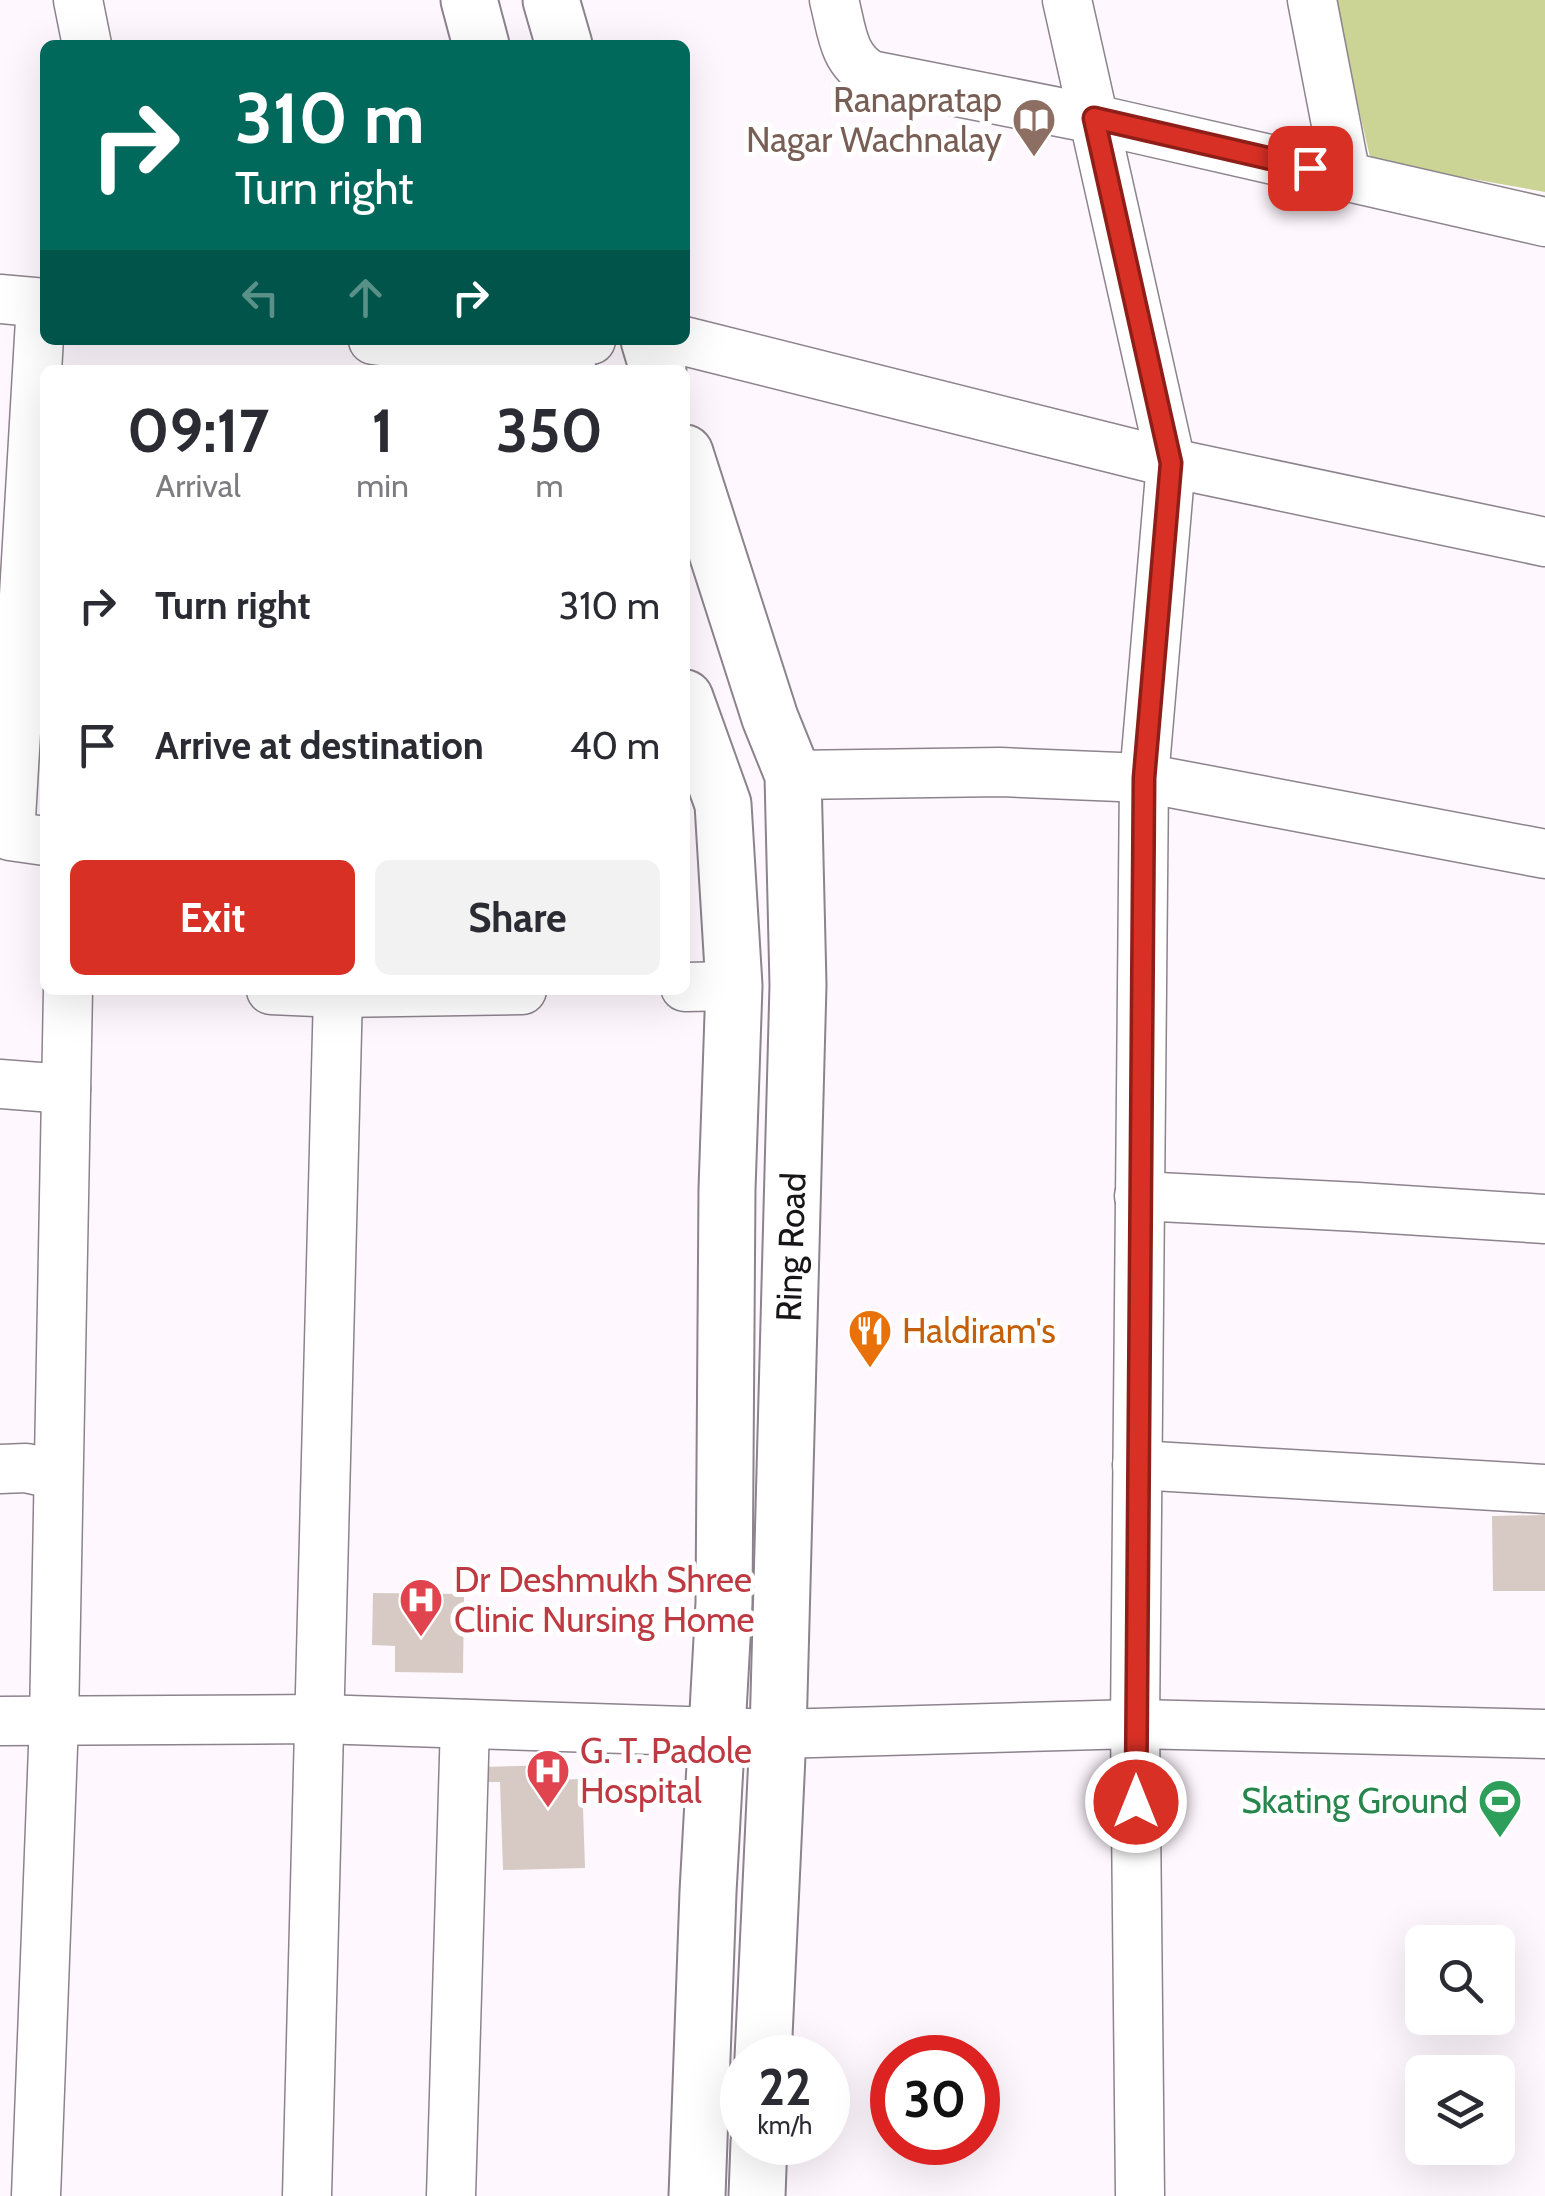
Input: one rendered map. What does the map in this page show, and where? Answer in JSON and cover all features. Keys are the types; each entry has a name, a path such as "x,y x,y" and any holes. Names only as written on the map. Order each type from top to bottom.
{"main road":[{"path":"469,0 479,40"},
{"path":"551,0 563,40"},
{"name":"Ring Road","path":"690,469 792,775 798,984 778,1734 764,2035"},
{"name":"Ring Road","path":"690,712 723,804 709,987 726,1189 724,1603 697,2196"},
{"path":"756,2196 758,2165"}],"street":[{"path":"78,0 86,40"},
{"path":"834,0 848,56 858,68 872,75 1094,118 1545,222"},
{"path":"1067,0 1171,463 1144,778 1135,1724 1140,2196"},
{"path":"1312,0 1346,176"},
{"path":"18,837 12,594 28,302"},
{"path":"690,343 1171,463 1545,542"},
{"path":"412,345 474,353 569,349"},
{"path":"792,775 1000,772 1144,778 1545,854"},
{"path":"36,2196 54,1721 68,995"},
{"path":"307,2196 338,995"},
{"path":"0,1084 66,1089"},
{"path":"1139,1196 1545,1219"},
{"path":"1137,1464 1545,1489"},
{"path":"0,1469 26,1468 58,1475"},
{"path":"0,1722 319,1719 778,1734 1135,1724 1545,1734"},
{"path":"451,2196 465,1724"}],"green space":[{"path":"1333,0 1545,0 1545,192 1371,161"}],"building":[{"path":"1545,1515 1545,1591 1493,1591 1492,1516"},
{"path":"373,1593 464,1594 463,1673 395,1672 395,1646 372,1645"},
{"path":"555,1765 555,1780 582,1779 585,1868 503,1870 500,1782 481,1782 480,1767"}],"place":[{"name":"Ranapratap Nagar Wachnalay","path":"1034,158"},
{"name":"Haldiram's","path":"870,1369"},
{"name":"Dr Deshmukh Shree Clinic Nursing Home","path":"421,1638"},
{"name":"G. T. Padole Hospital","path":"548,1809"},
{"name":"Skating Ground","path":"1500,1839"}],"route":[{"path":"1136,1802 1144,778 1171,463 1094,118 1310,168"}]}
